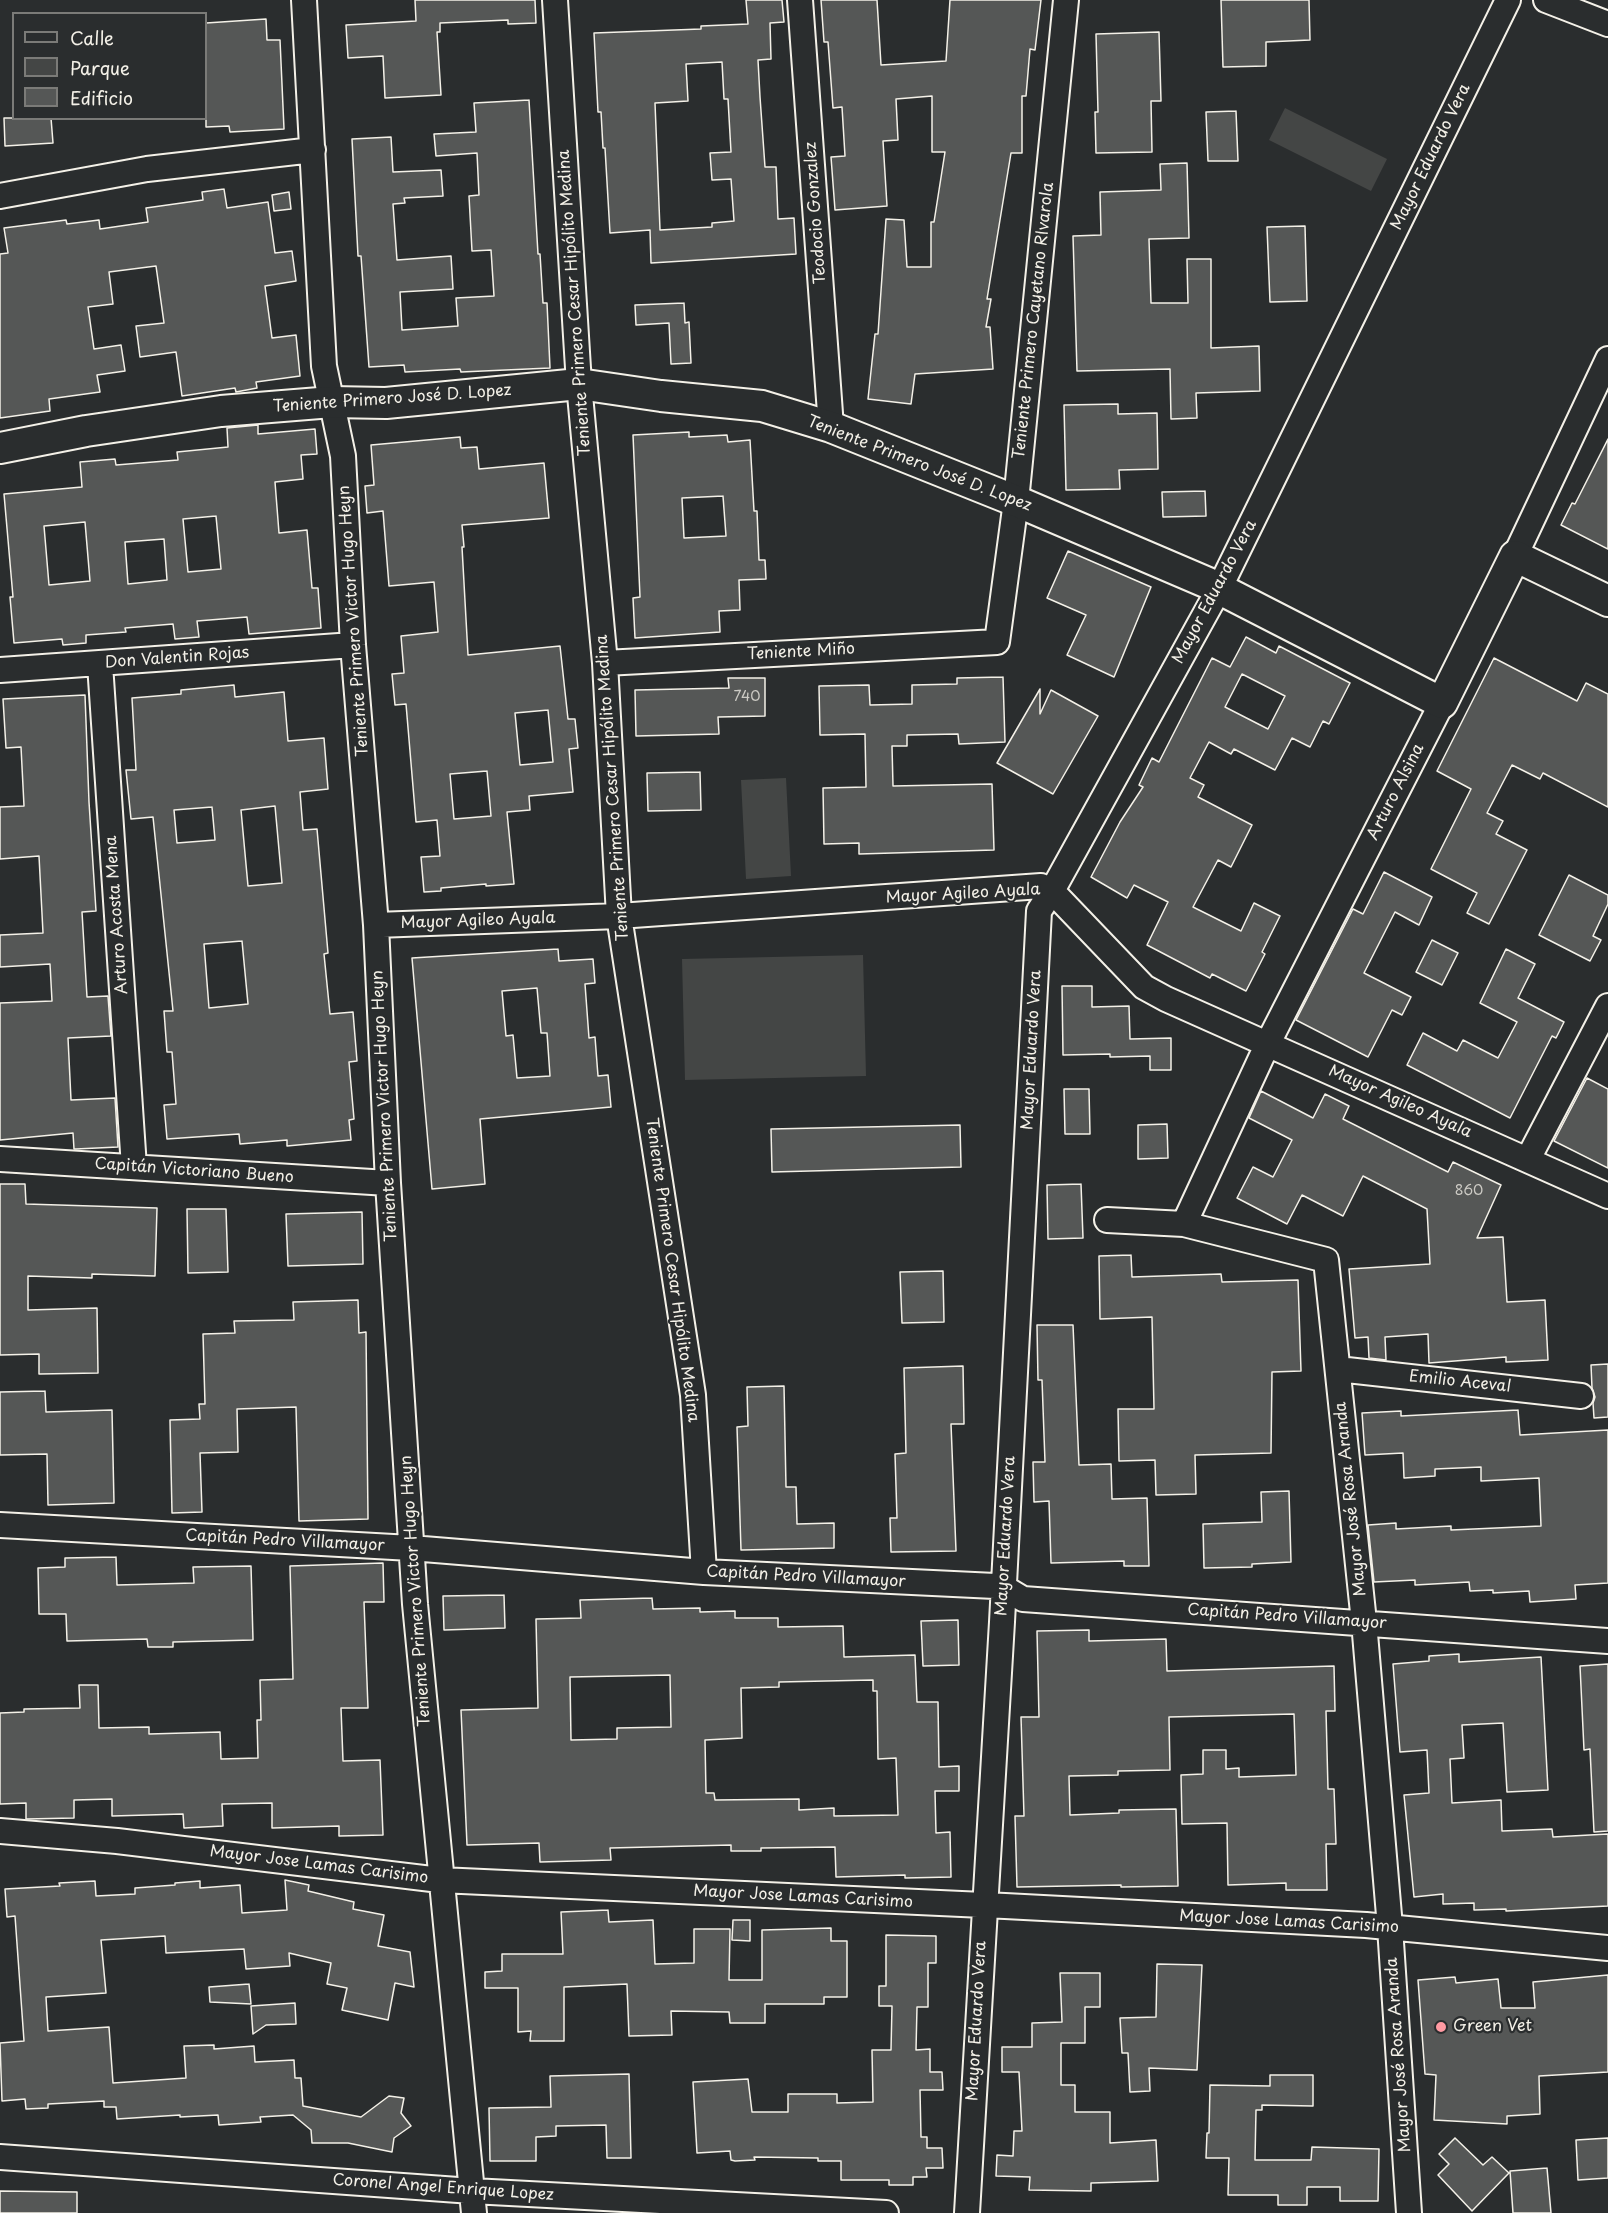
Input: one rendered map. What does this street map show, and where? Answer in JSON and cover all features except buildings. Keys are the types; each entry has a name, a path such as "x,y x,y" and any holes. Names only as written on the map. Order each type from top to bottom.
{"street":[{"name":"Teniente Primero Victor Hugo Heyn","path":"304,0 324,366 343,456 353,645 376,925 388,1183 411,1548 440,1880 473,2202"},
{"name":"Teniente Primero Cesar Hipólito Medina","path":"555,0 579,384 605,663 619,916 693,1395 704,1572"},
{"name":"Teodocio Gonzalez","path":"800,0 831,427"},
{"name":"Teniente Primero Cayetano RIvarola","path":"997,642 1016,501 1066,0"},
{"name":"Mayor Eduardo Vera","path":"966,2213 1004,1587 1039,911 1219,588 1508,0"},
{"path":"1546,0 1608,24"},
{"path":"0,196 147,169 313,150"},
{"name":"Arturo Alsina","path":"1184,1224 1268,1042 1442,703 1515,556 1608,359"},
{"name":"Teniente Primero José D. Lopez","path":"0,448 86,431 221,411 332,402 386,403 579,384 661,396 762,406 831,427 1016,501 1219,588 1442,703"},
{"path":"1515,556 1608,601"},
{"name":"Teniente Miño","path":"605,663 997,642"},
{"name":"Don Valentin Rojas","path":"0,670 353,645"},
{"name":"Arturo Acosta Mena","path":"100,664 134,1167"},
{"name":"Mayor Agileo Ayala","path":"376,925 619,916 1041,886 1052,891 1144,987 1166,999 1268,1042 1608,1196"},
{"path":"1528,1160 1608,1006"},
{"name":"Capitán Victoriano Bueno","path":"0,1159 388,1183"},
{"name":"Mayor José Rosa Aranda","path":"1107,1220 1184,1224 1326,1260 1364,1622 1390,1927 1409,2213"},
{"name":"Emilio Aceval","path":"1338,1369 1581,1396"},
{"name":"Capitán Pedro Villamayor","path":"0,1525 411,1548 704,1572 1004,1587 1023,1599 1608,1641"},
{"name":"Mayor Jose Lamas Carisimo","path":"0,1831 117,1841 440,1880 1390,1927 1608,1948"},
{"name":"Coronel Angel Enrique Lopez","path":"0,2157 473,2202 886,2213"}],"green space":[{"path":"1285,108 1387,159 1371,191 1269,140"},
{"path":"786,778 791,876 746,879 741,780"},
{"path":"863,955 866,1076 685,1080 682,959"}],"place":[{"name":"Green Vet","path":"1441,2027"}]}
